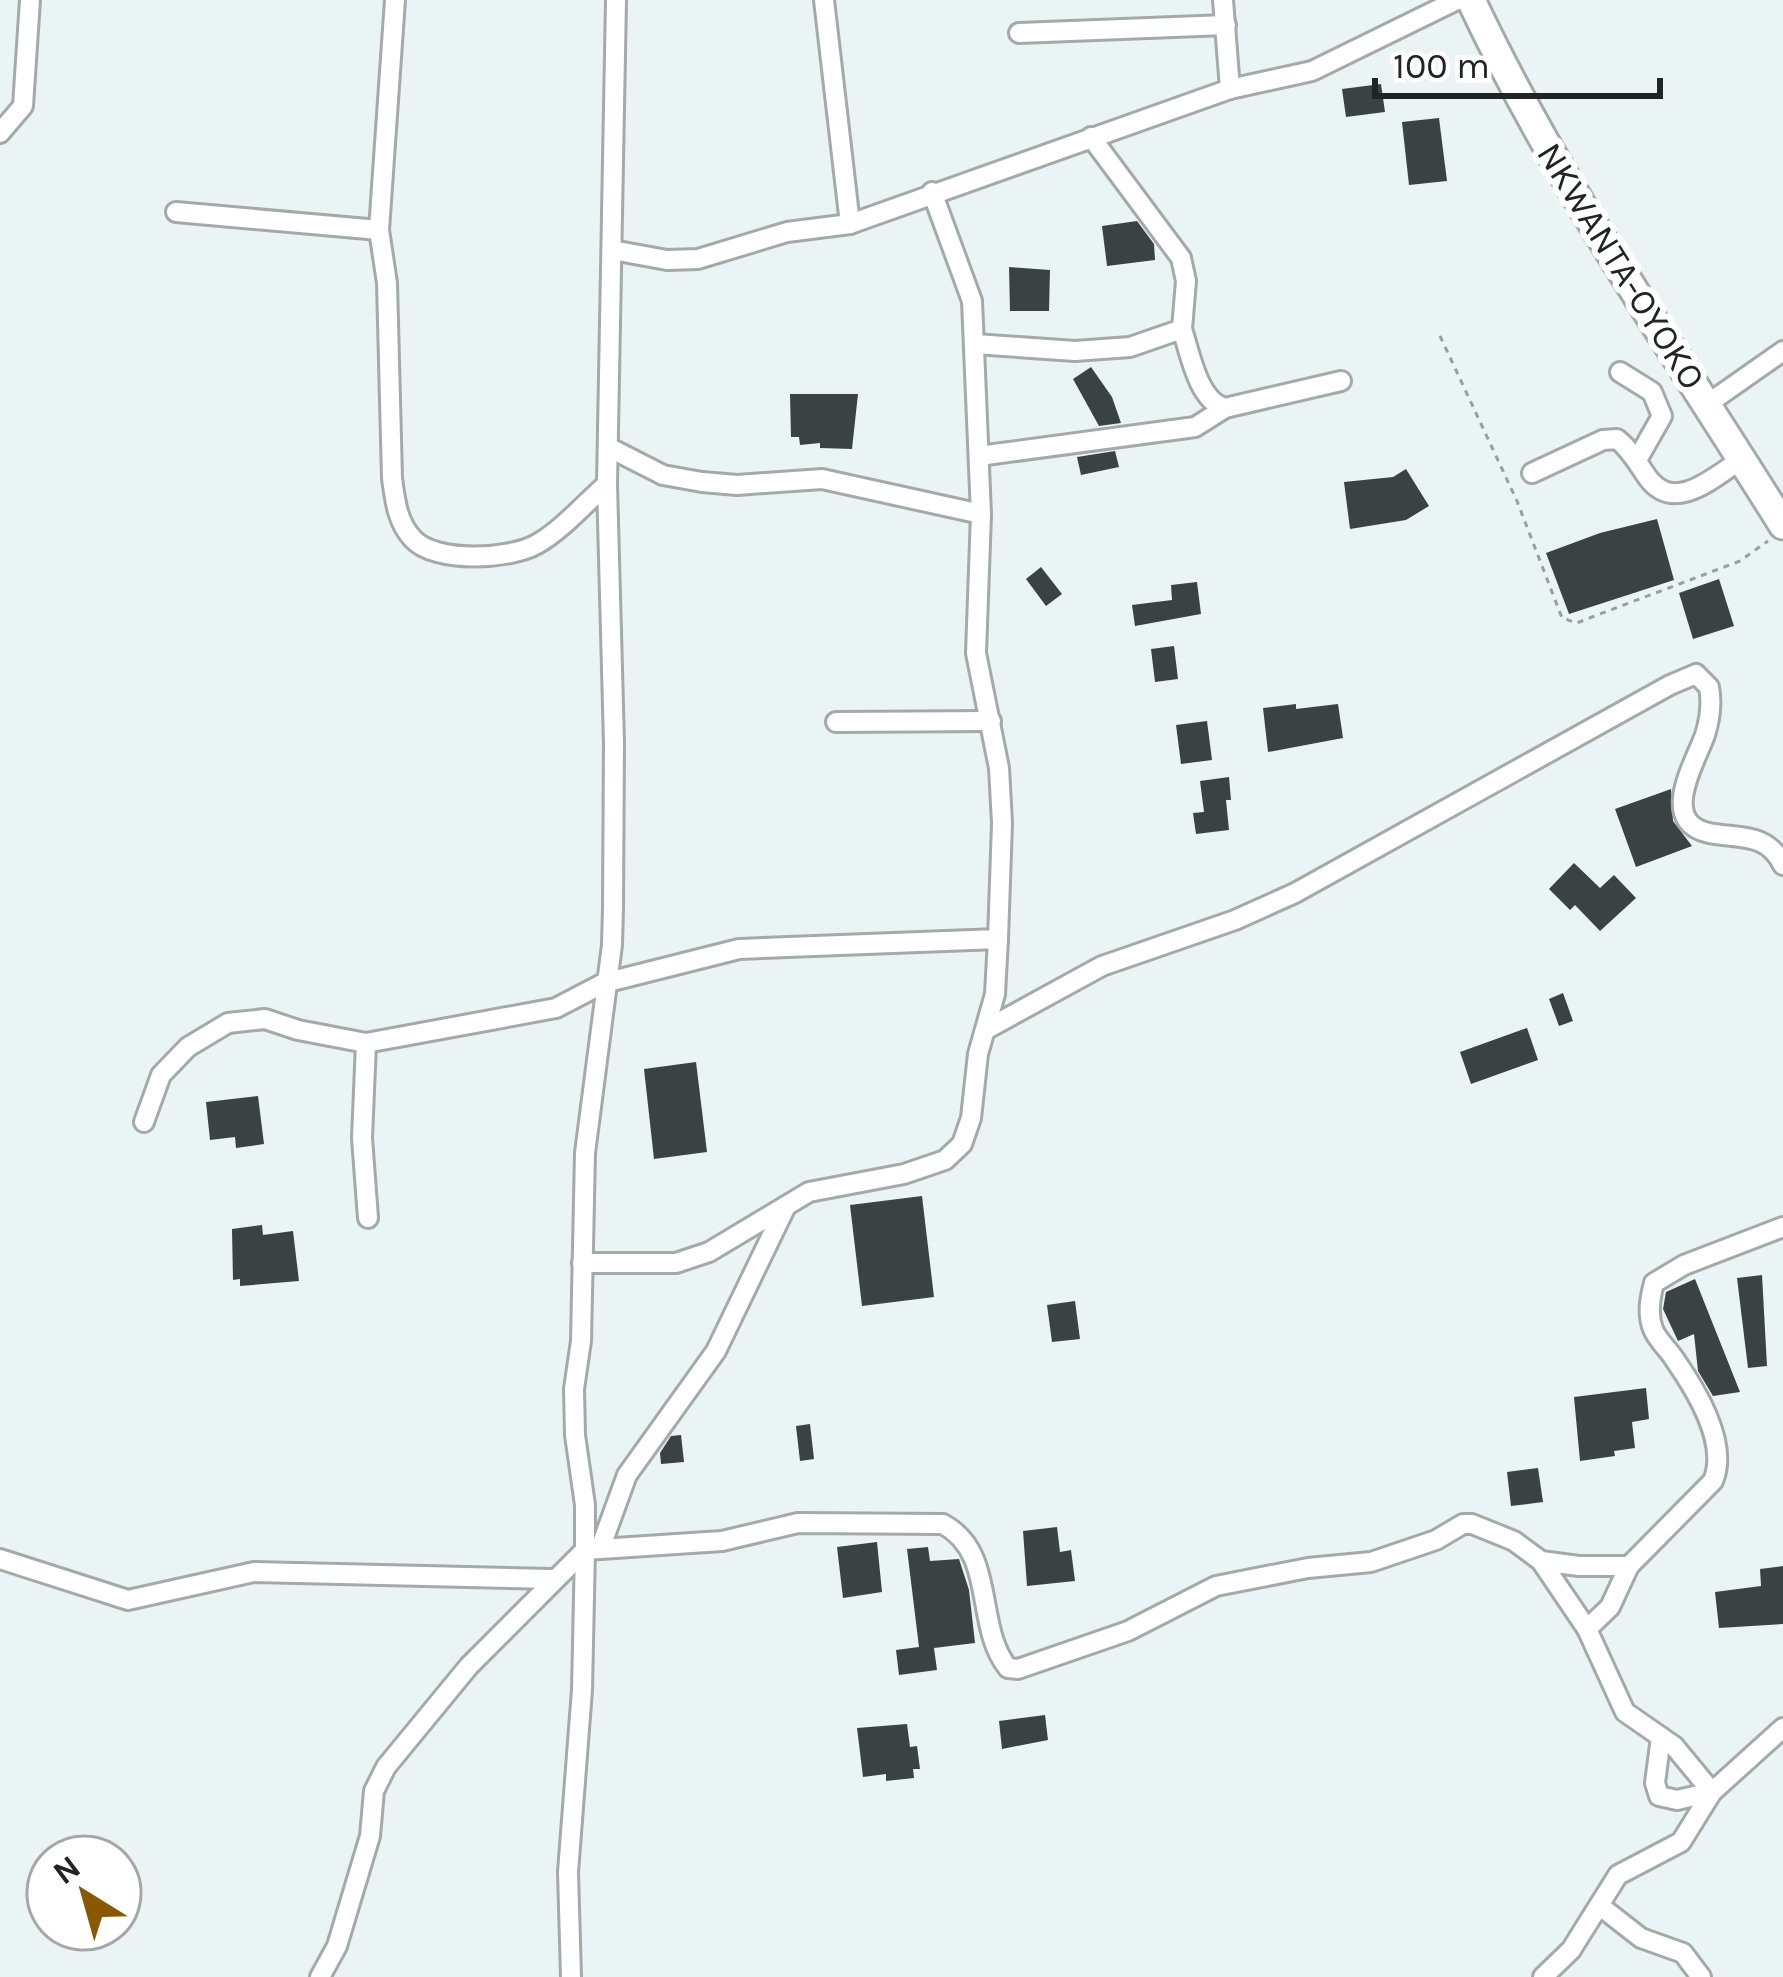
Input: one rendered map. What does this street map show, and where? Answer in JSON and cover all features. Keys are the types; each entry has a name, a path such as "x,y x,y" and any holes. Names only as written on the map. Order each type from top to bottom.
{"street":[{"path":"0,133 23,106 30,0"},
{"path":"395,0 379,230 387,283 396,510 410,536 423,548 485,558 538,544 608,484"},
{"path":"571,1977 568,1871 593,1550 575,1436 574,1389 581,1340 585,1153 612,945 608,447 616,0"},
{"path":"824,0 850,224"},
{"path":"1223,0 1230,88"},
{"path":"612,250 667,260 698,259 787,232 850,224 1230,88 1312,71 1457,0"},
{"name":"NKWANTA-OYOKO","path":"1472,0 1564,179 1742,459 1776,533"},
{"path":"1019,33 1226,25"},
{"path":"1091,137 1181,258 1186,280 1181,329 1206,394 1225,408"},
{"path":"582,1263 676,1263 709,1252 808,1192 904,1174 945,1160 962,1144 971,1118 978,1054 995,994 1002,823 991,722 976,653 981,514 972,301 932,192"},
{"path":"176,212 379,230"},
{"path":"975,344 1075,351 1130,347 1181,329"},
{"path":"1706,405 1783,351"},
{"path":"1620,372 1652,392 1661,416 1636,460"},
{"path":"979,457 1195,427 1225,408 1341,381"},
{"path":"1532,472 1603,440 1617,439 1662,493 1674,496 1742,459"},
{"path":"608,447 663,475 737,485 822,479 981,514"},
{"path":"985,1030 1102,966 1235,920 1295,893 1696,674 1709,687 1710,712 1684,788 1682,805 1687,818 1708,833 1769,845 1783,865"},
{"path":"836,722 991,722"},
{"path":"144,1122 161,1075 188,1047 228,1023 265,1019 366,1043 556,1008 604,983 739,949 998,939"},
{"path":"366,1043 362,1138 368,1218"},
{"path":"320,1977 337,1946 370,1836 374,1791 386,1768 470,1666 553,1579 593,1550 626,1475 716,1351 786,1206"},
{"path":"1587,1629 1610,1607 1630,1567 1713,1481 1717,1471 1716,1445 1700,1402 1653,1330 1649,1302 1654,1283 1684,1265 1783,1227"},
{"path":"593,1550 722,1541 798,1522 943,1523 971,1554 980,1572 996,1648 1008,1668 1018,1670 1128,1631 1216,1586 1308,1568 1371,1562 1472,1524 1514,1541 1541,1561 1587,1629 1625,1712 1661,1737 1712,1792"},
{"path":"0,1559 128,1600 254,1572 553,1579"},
{"path":"1541,1561 1630,1567"},
{"path":"1543,1977 1571,1950 1618,1876 1681,1842 1712,1792 1783,1728"},
{"path":"1661,1737 1655,1784 1659,1796 1677,1800 1712,1792"},
{"path":"1600,1906 1641,1939 1683,1953 1701,1977"}],"path":[{"path":"1440,336 1517,501 1562,618 1577,623 1740,561 1776,533"}],"building":[{"path":"1381,84 1385,112 1346,117 1342,89"},
{"path":"1439,118 1447,181 1409,185 1402,122"},
{"path":"1137,221 1154,244 1155,260 1107,266 1102,226"},
{"path":"1009,267 1050,270 1049,311 1010,311"},
{"path":"1091,367 1112,397 1121,423 1099,426 1073,379"},
{"path":"790,394 858,394 852,449 800,445 799,437 791,437"},
{"path":"1115,451 1119,467 1081,475 1077,457"},
{"path":"1406,469 1429,506 1406,520 1350,529 1344,482 1393,477"},
{"path":"1657,519 1674,580 1569,614 1546,553"},
{"path":"1041,567 1062,594 1046,606 1026,579"},
{"path":"1719,579 1734,626 1693,639 1679,593"},
{"path":"1197,582 1201,614 1135,626 1132,605 1172,600 1171,585"},
{"path":"1174,646 1178,679 1155,682 1151,649"},
{"path":"1296,704 1296,709 1338,704 1343,738 1268,752 1263,708"},
{"path":"1207,721 1212,760 1181,764 1176,725"},
{"path":"1229,777 1229,830 1196,834 1193,813 1204,812 1200,781"},
{"path":"1671,789 1673,821 1692,846 1636,867 1615,809"},
{"path":"1574,863 1600,888 1614,875 1636,898 1600,931 1575,905 1570,910 1549,889"},
{"path":"1563,993 1573,1021 1559,1026 1549,999"},
{"path":"1527,1028 1538,1060 1471,1084 1460,1052"},
{"path":"696,1062 707,1152 654,1159 644,1069"},
{"path":"258,1096 264,1144 236,1148 235,1137 210,1140 206,1102"},
{"path":"922,1196 934,1297 862,1306 850,1205"},
{"path":"262,1225 263,1235 293,1231 299,1281 240,1286 240,1279 233,1280 232,1229"},
{"path":"1762,1275 1767,1366 1748,1368 1737,1278"},
{"path":"1695,1279 1740,1392 1713,1396 1698,1371 1694,1334 1678,1341 1663,1309 1666,1292"},
{"path":"1075,1301 1080,1339 1052,1342 1047,1305"},
{"path":"1646,1388 1649,1419 1632,1422 1635,1448 1580,1461 1574,1397"},
{"path":"810,1424 814,1459 800,1461 796,1426"},
{"path":"681,1435 684,1462 661,1464 660,1453 671,1436"},
{"path":"1538,1468 1543,1502 1511,1506 1507,1472"},
{"path":"1057,1527 1060,1552 1071,1550 1075,1581 1027,1586 1023,1531"},
{"path":"877,1542 882,1592 843,1598 837,1547"},
{"path":"928,1547 930,1561 959,1559 969,1590 975,1643 934,1648 937,1670 899,1675 896,1650 919,1647 907,1549"},
{"path":"1783,1566 1783,1624 1719,1628 1715,1592 1761,1586 1760,1569"},
{"path":"1045,1715 1048,1740 1002,1749 999,1721"},
{"path":"907,1724 920,1769 913,1769 914,1778 863,1777 857,1728"}]}
